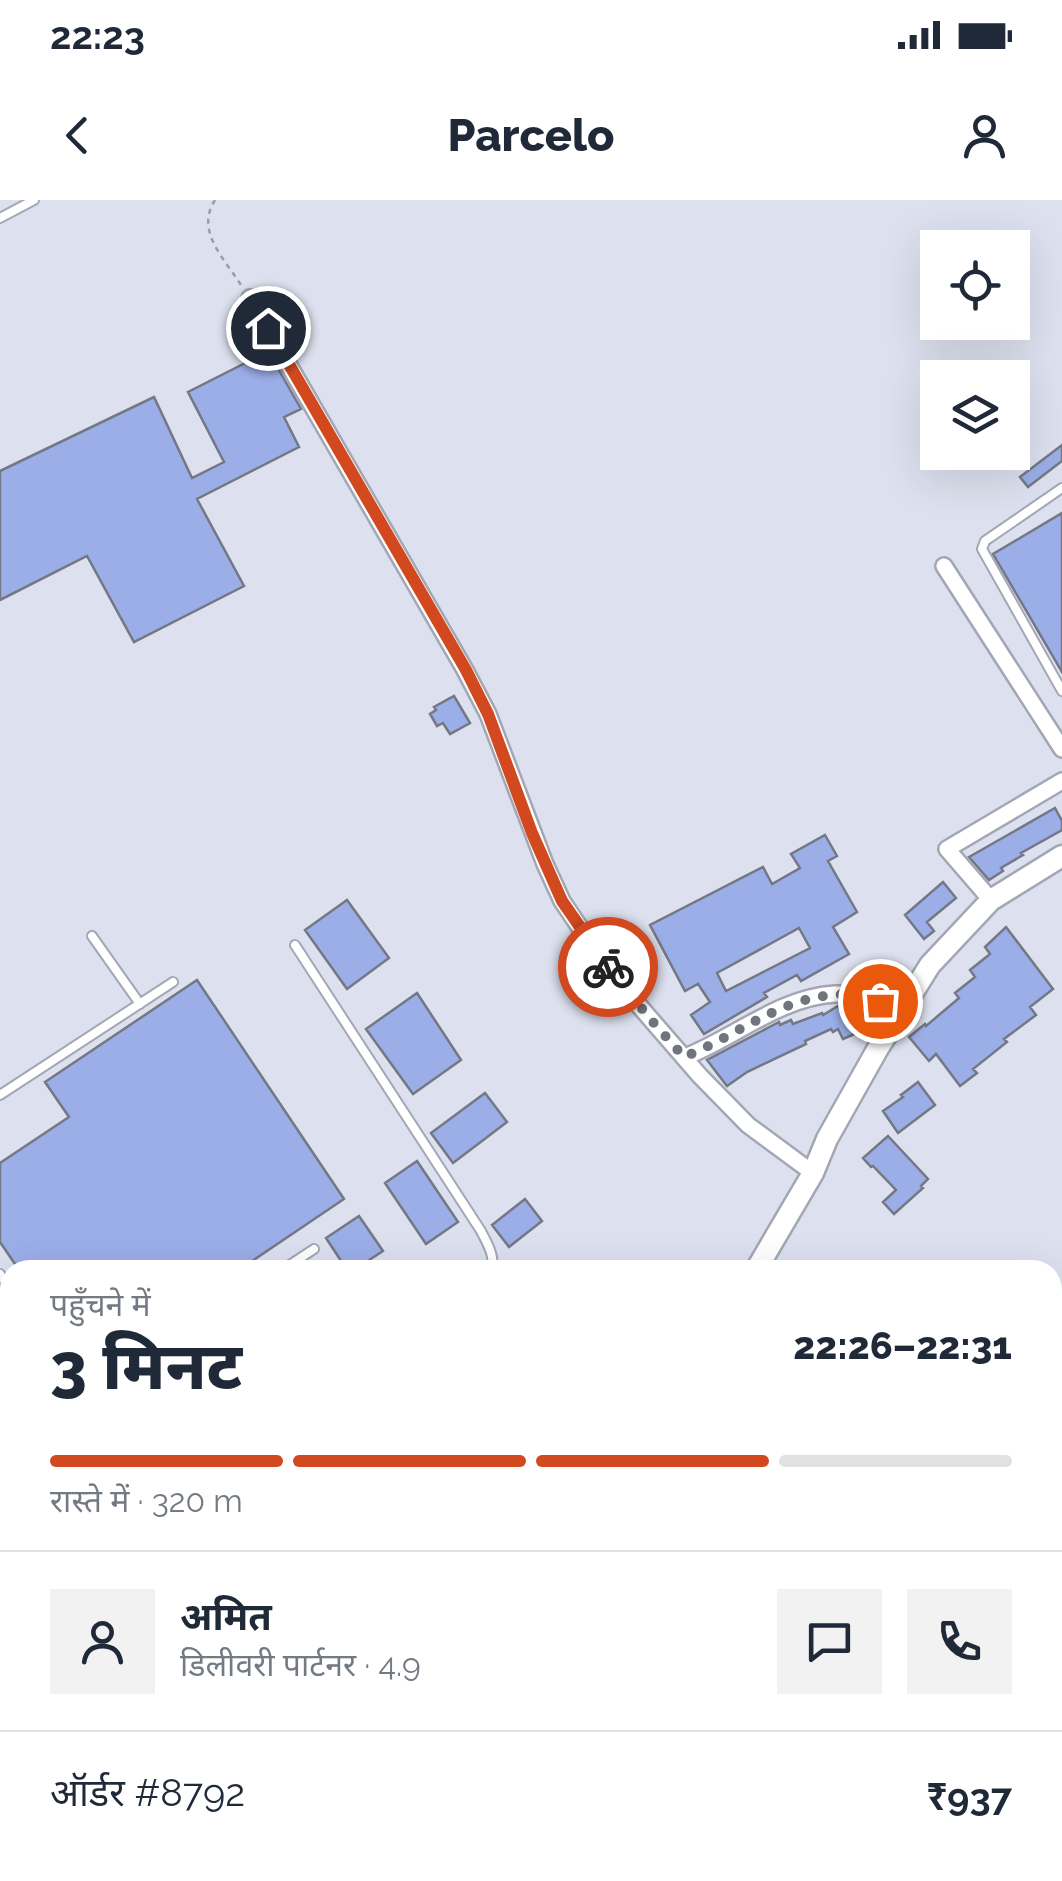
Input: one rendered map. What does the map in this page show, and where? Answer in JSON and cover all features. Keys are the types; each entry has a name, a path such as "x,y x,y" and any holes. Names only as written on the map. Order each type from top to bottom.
{"street":[{"path":"250,298 466,670 488,714 562,901 622,986 700,1076 748,1125 814,1173"},
{"path":"944,566 1062,748"},
{"path":"991,900 947,849 1062,781"},
{"path":"762,1260 814,1173 827,1139 930,965 991,900 1062,856"},
{"path":"684,1057 775,1010 813,998 835,994 904,1006"}],"lane":[{"path":"0,218 34,200"},
{"path":"1062,488 985,541 982,550 1062,691"},
{"path":"92,936 140,1004"},
{"path":"294,944 481,1231 492,1260"},
{"path":"0,1094 174,982"},
{"path":"297,1260 314,1249"}],"path":[{"path":"215,200 206,221 210,235 250,298"}],"building":[{"path":"264,344 301,409 284,417 299,447 197,499 244,586 134,642 87,556 0,600 0,471 154,397 192,478 224,462 188,392 251,360 247,353"},
{"path":"1062,445 1062,461 1028,487 1020,477"},
{"path":"1062,513 1062,672 993,554"},
{"path":"454,696 470,723 450,734 443,723 437,726 430,714 436,710 434,707"},
{"path":"1055,808 1062,830 1021,853 989,880 969,857"},
{"path":"825,835 837,856 828,861 857,912 833,927 849,954 801,981 797,975 764,993 767,997 704,1034 691,1015 710,1002 698,984 685,991 650,925 763,867 772,884 800,868 791,854","holes":["799,928 810,948 726,991 717,973"]},
{"path":"943,882 956,898 927,922 934,931 924,939 905,915"},
{"path":"347,900 389,958 347,989 305,930"},
{"path":"1006,927 1053,989 1030,1007 1036,1015 1004,1039 1007,1042 973,1069 977,1073 960,1086 936,1054 929,1061 909,1037 959,998 955,993 975,977 970,970 990,954 985,947"},
{"path":"197,980 344,1199 254,1260 12,1260 0,1242 0,1163 69,1117 45,1082"},
{"path":"417,993 461,1060 413,1094 366,1029"},
{"path":"838,1006 843,1014 850,1009 854,1016 862,1008 877,1011 881,1017 874,1029 843,1039 838,1029 831,1029 727,1086 707,1060 779,1022 780,1025 791,1020 793,1024"},
{"path":"918,1082 935,1105 898,1133 883,1111"},
{"path":"485,1093 507,1122 453,1163 431,1133"},
{"path":"888,1136 928,1179 894,1214 883,1202 896,1190 863,1158"},
{"path":"417,1161 458,1222 426,1244 385,1183"},
{"path":"525,1199 542,1221 509,1247 492,1225"},
{"path":"359,1216 383,1251 369,1260 340,1260 326,1238"}],"way so far":[{"path":"608,967 684,1057 775,1010 813,998 835,994 880,1001"}],"route":[{"path":"268,328 466,670 488,714 544,864 562,901 608,967"}]}
